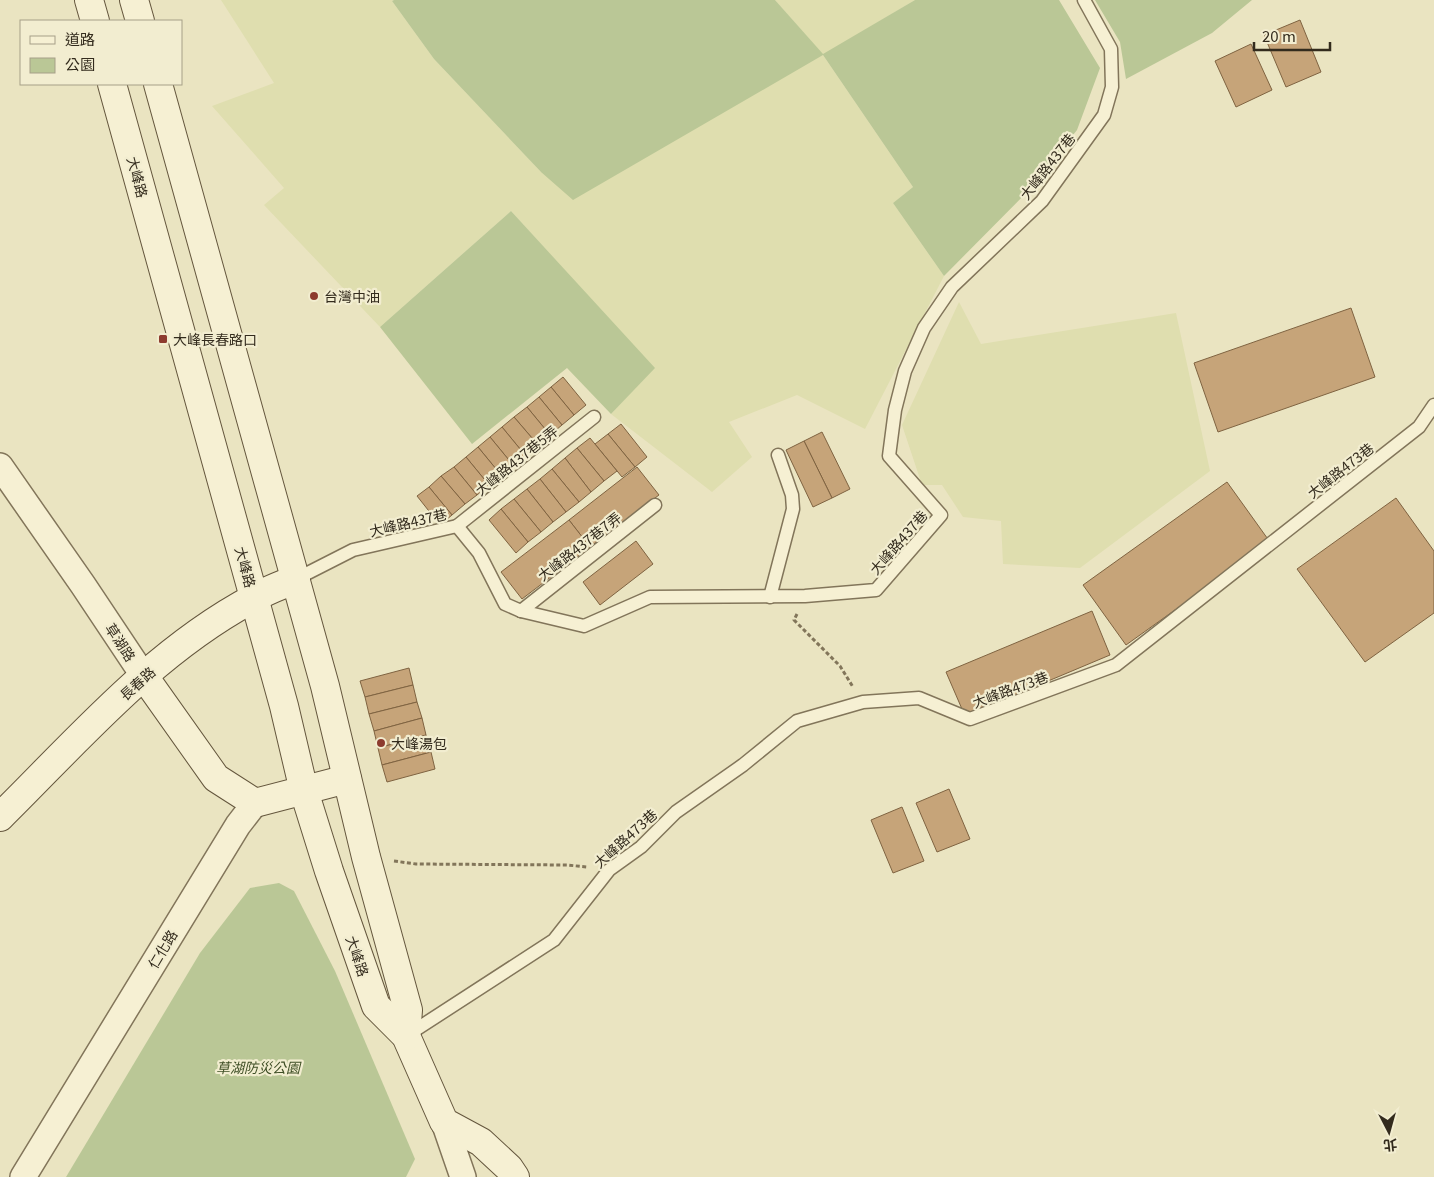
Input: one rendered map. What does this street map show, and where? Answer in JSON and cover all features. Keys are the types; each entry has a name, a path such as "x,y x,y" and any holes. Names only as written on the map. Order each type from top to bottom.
{"street":[{"path":"89,0 95,20"},
{"path":"134,0 140,20"},
{"name":"大峰路","path":"112,85 284,706 304,791 329,871 376,1006 406,1036 444,1122"},
{"name":"大峰路","path":"158,85 325,686 366,857 408,1010 406,1036"},
{"name":"草湖路","path":"0,466 83,584 142,675 216,778 255,803"},
{"name":"長春路","path":"0,817 142,675 206,628 254,597 296,580"},
{"path":"255,803 347,780"},
{"name":"仁化路","path":"23,1177 238,825 255,803"},
{"path":"444,1122 463,1177"},
{"path":"444,1122 481,1142 510,1168 515,1177"}],"lane":[{"name":"大峰路437巷","path":"296,580 353,550 458,526 479,553 505,604 521,611 584,626 650,597 805,596 876,590 940,515 889,456 895,410 904,371 924,328 952,288 1042,201 1104,115 1112,87 1111,49 1084,0"},
{"name":"大峰路473巷","path":"406,1036 554,940 609,870 641,847 676,812 743,765 797,721 863,702 919,698 970,719 1116,665 1419,427 1434,404"},
{"name":"大峰路437巷5弄","path":"458,526 594,417"},
{"path":"770,597 793,510 792,495 778,455"},
{"name":"大峰路437巷7弄","path":"521,611 655,505"}],"path":[{"path":"805,596 794,620 840,666 863,702"},
{"path":"366,857 416,864 567,865 609,870"}],"green space":[{"path":"221,0 394,0 392,1 434,59 541,172 823,55 913,187 893,203 944,276 865,429 797,395 729,422 752,457 712,492 611,414 654,368 511,211 380,327 264,205 284,188 212,106 274,83"},
{"path":"775,0 915,0 823,55"},
{"path":"775,0 823,54 915,0 1059,0 1100,68 1077,130 1030,189 944,276 893,203 913,187 823,55 573,200 541,172 434,59 392,1"},
{"path":"1095,0 1252,0 1212,33 1126,79 1120,42"},
{"path":"511,211 655,368 611,414 567,368 472,444 380,327"},
{"path":"959,302 981,344 1176,313 1210,471 1080,568 1003,564 1001,521 963,517 942,485 922,485 902,425"},
{"name":"草湖防災公園","path":"279,883 294,891 335,971 415,1159 406,1177 66,1177 200,953 250,888"}],"building":[{"path":"1300,20 1321,72 1286,87 1264,35"},
{"path":"1251,44 1272,90 1236,107 1215,61"},
{"path":"1351,308 1375,377 1218,432 1194,363"},
{"path":"563,377 586,405 574,415 551,387"},
{"path":"551,387 574,415 562,425 539,397"},
{"path":"539,397 562,425 550,435 527,407"},
{"path":"527,407 550,435 538,445 514,417"},
{"path":"514,417 538,445 525,455 502,427"},
{"path":"621,424 647,457 635,467 608,434"},
{"path":"502,427 525,455 513,465 490,437"},
{"path":"822,432 850,489 832,498 804,441"},
{"path":"608,434 635,467 622,477 595,444"},
{"path":"490,437 513,465 501,475 478,447"},
{"path":"590,438 617,471 604,481 577,448"},
{"path":"804,441 832,498 813,507 786,450"},
{"path":"478,447 501,475 489,485 466,457"},
{"path":"577,448 604,481 591,492 565,458"},
{"path":"466,457 489,485 477,495 454,467"},
{"path":"565,458 591,492 579,502 552,469"},
{"path":"454,467 477,495 465,504 441,476"},
{"path":"637,467 659,495 590,547 569,520"},
{"path":"552,469 579,502 566,512 540,479"},
{"path":"441,476 465,504 452,515 429,487"},
{"path":"540,479 566,512 553,522 527,489"},
{"path":"1227,482 1270,542 1126,645 1083,585"},
{"path":"429,487 452,515 440,525 417,496"},
{"path":"527,489 553,522 541,532 514,499"},
{"path":"1396,498 1434,551 1434,613 1365,662 1297,569"},
{"path":"514,499 541,532 528,542 501,509"},
{"path":"501,509 528,542 516,553 489,520"},
{"path":"569,520 590,547 522,599 501,572"},
{"path":"636,541 653,564 600,605 583,582"},
{"path":"1092,611 1110,655 965,716 946,672"},
{"path":"409,668 413,685 365,697 360,681"},
{"path":"413,685 417,702 369,714 365,697"},
{"path":"417,702 422,718 374,731 369,714"},
{"path":"422,718 426,735 378,748 374,731"},
{"path":"426,735 431,752 382,765 378,748"},
{"path":"431,752 435,769 387,782 382,765"},
{"path":"949,789 970,839 937,852 916,803"},
{"path":"902,807 924,861 893,873 871,820"}],"place":[{"name":"台灣中油","path":"314,296"},
{"name":"大峰長春路口","path":"163,339"},
{"name":"大峰湯包","path":"381,743"}]}
